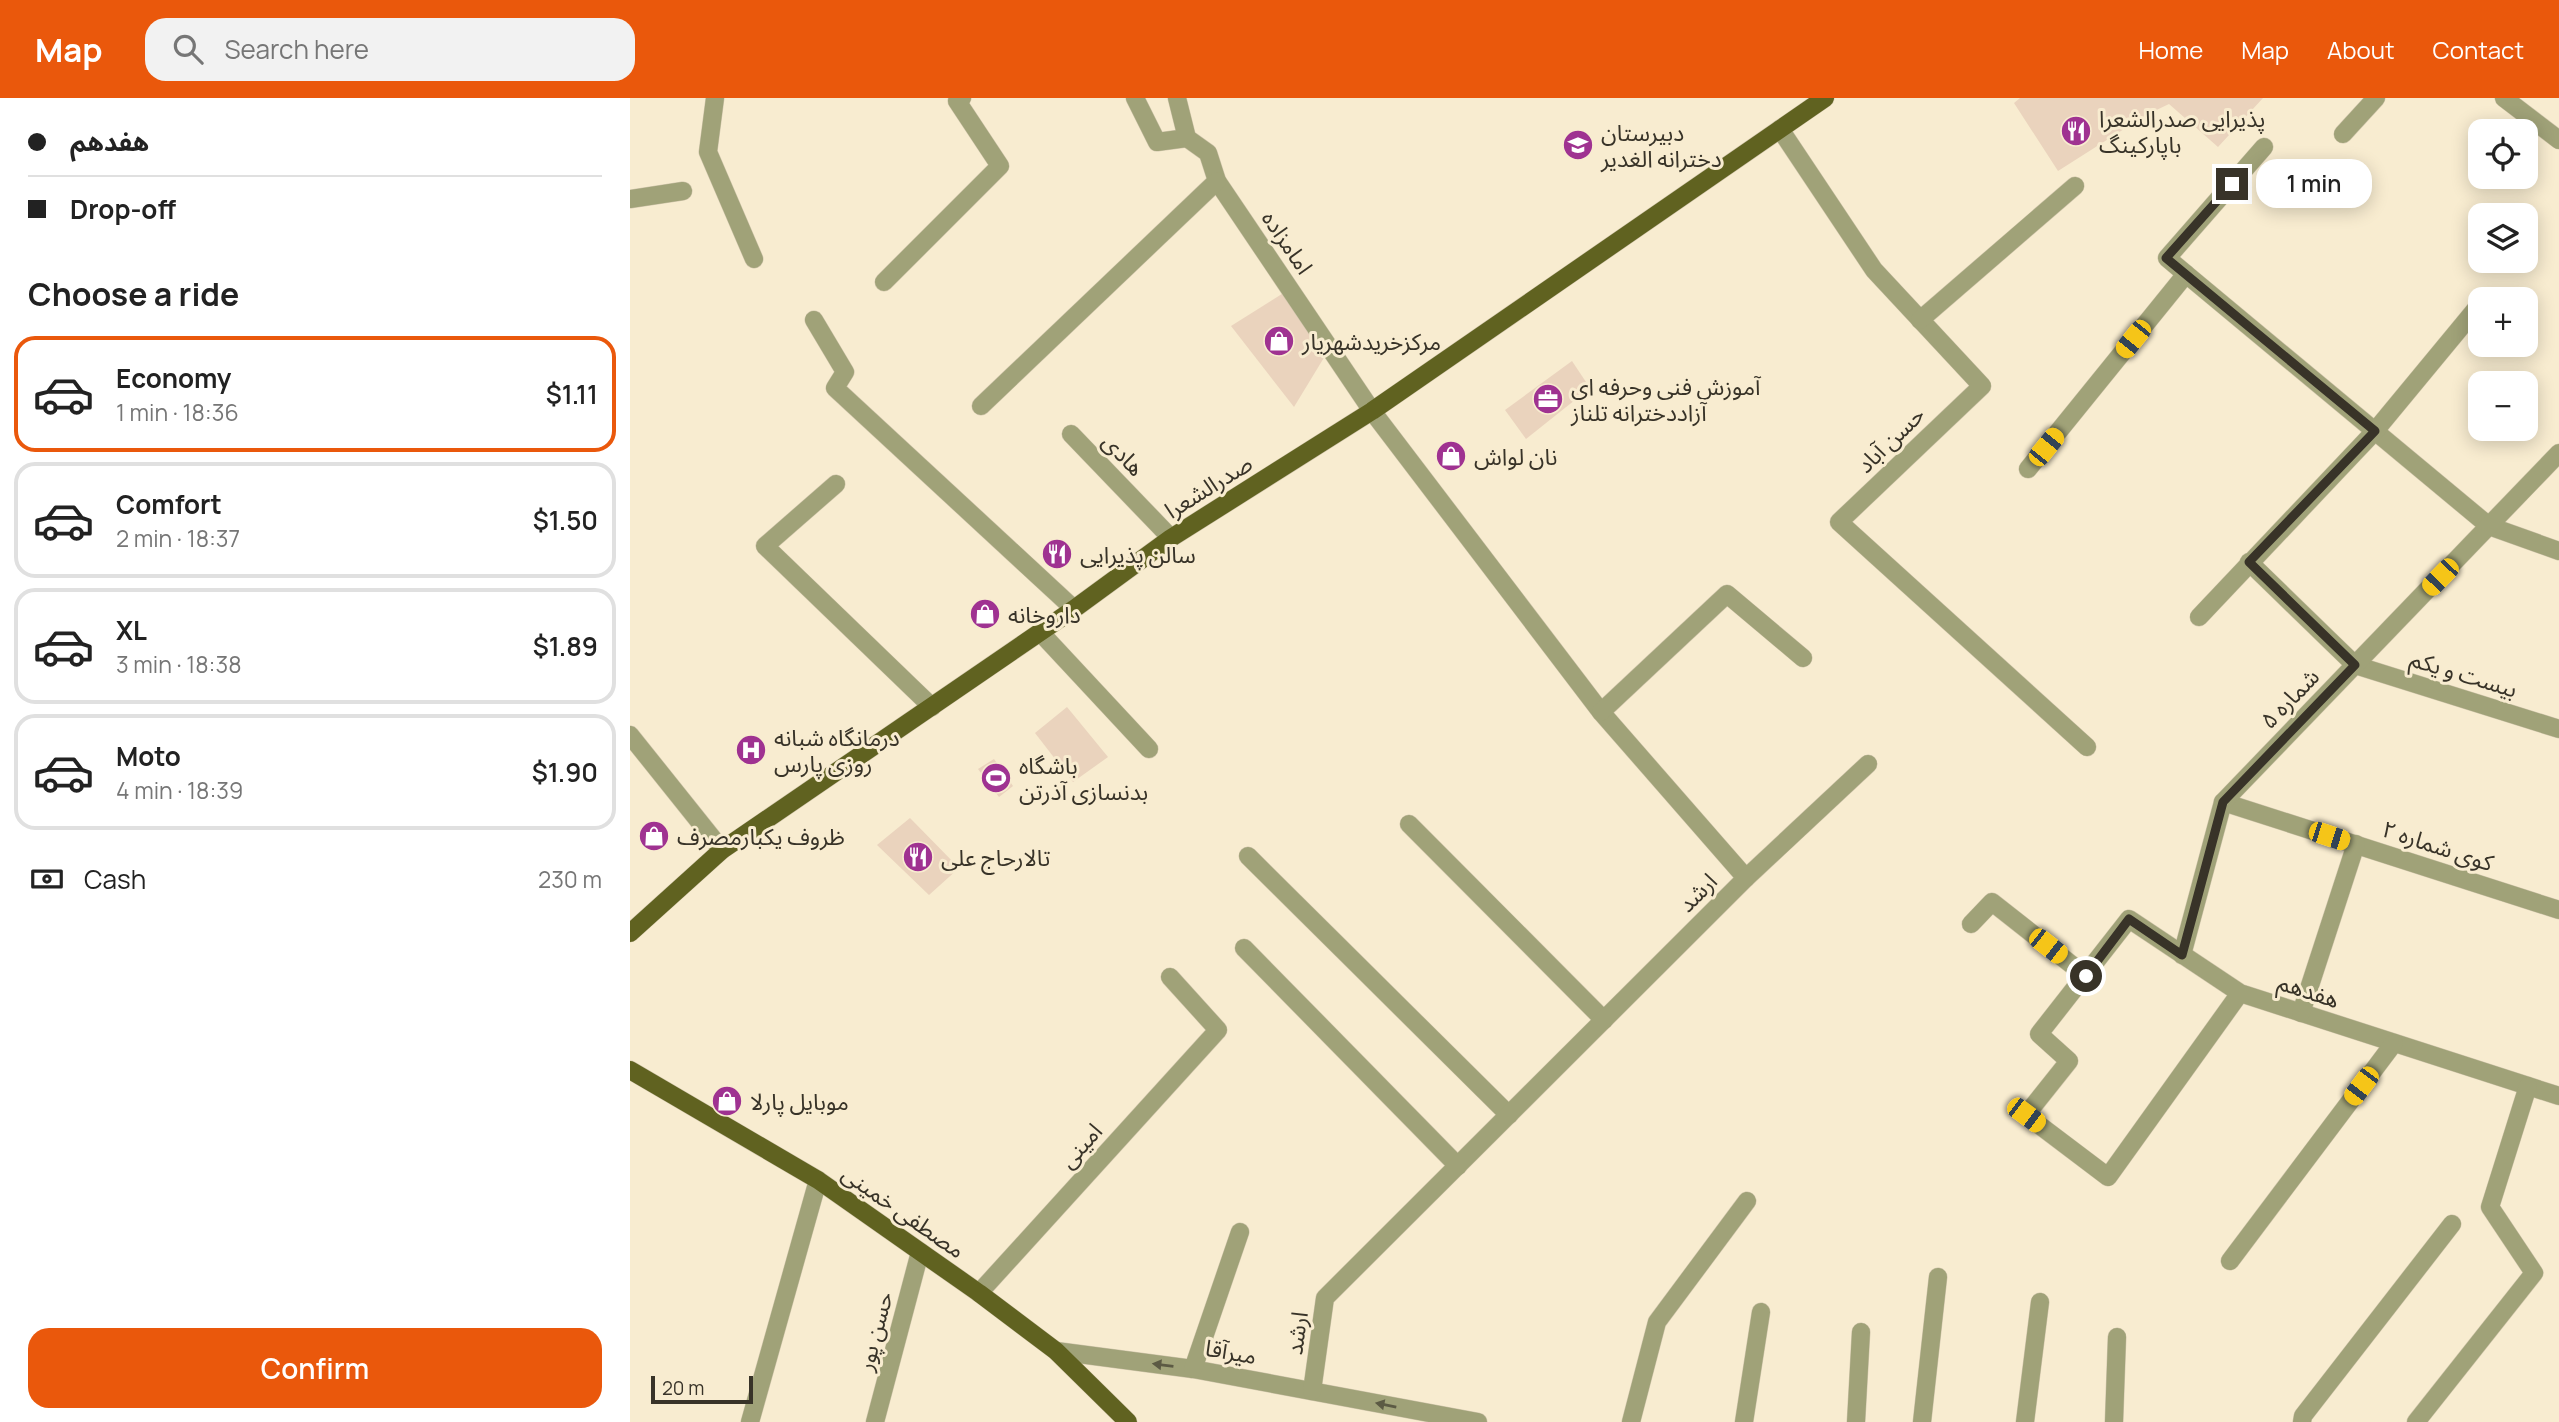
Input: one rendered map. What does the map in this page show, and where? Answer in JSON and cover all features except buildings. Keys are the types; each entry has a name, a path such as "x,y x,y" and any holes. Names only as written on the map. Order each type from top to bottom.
{"main road":[{"name":"صدرالشعرا","path":"630,933 722,850 1040,632 1171,538 1372,411 1825,98"},
{"name":"مصطفی خمینی","path":"630,1070 818,1181 979,1293 1056,1351 1128,1422"}],"street":[{"path":"715,98 708,152 754,258"},
{"path":"884,282 1000,166 957,101 962,98"},
{"path":"1135,98 1157,142 1187,138 1177,98"},
{"path":"2343,134 2376,98"},
{"path":"2504,98 2559,140"},
{"name":"حسن آباد","path":"1780,129 1874,270 1982,386 1839,522 2087,747"},
{"name":"امامزاده","path":"1187,138 1208,153 1217,181 1372,411"},
{"path":"2264,147 2166,258 2489,526 2559,551"},
{"path":"981,406 1217,181"},
{"path":"1920,320 2075,186"},
{"path":"630,199 683,191"},
{"path":"2028,469 2186,274"},
{"path":"2199,617 2375,431 2468,319"},
{"path":"814,320 845,372 835,388 1074,608"},
{"name":"ارشد","path":"1312,1391 1325,1298 1746,878 1601,712 1372,411"},
{"name":"هادی","path":"1070,434 1171,538"},
{"name":"شماره ۵","path":"2182,955 2223,802 2559,453"},
{"path":"836,484 765,546 932,707"},
{"path":"2249,562 2355,665"},
{"path":"1601,712 1727,594 1804,658"},
{"path":"1040,632 1149,749"},
{"name":"بیست و یکم","path":"2355,665 2559,729"},
{"path":"630,735 722,850"},
{"path":"1746,878 1868,764"},
{"name":"کوی شماره ۲","path":"2223,802 2559,910"},
{"path":"1409,824 1604,1020"},
{"path":"2301,1013 2356,844"},
{"path":"1248,856 1509,1115"},
{"path":"1972,924 1992,902 2086,976 2039,1034 2069,1061 2026,1115 2108,1177 2240,993"},
{"name":"هفدهم","path":"2086,976 2129,919 2240,993 2559,1096"},
{"path":"1244,948 1458,1166"},
{"name":"امینی","path":"979,1293 1218,1030 1170,977"},
{"path":"2230,1261 2394,1043"},
{"path":"2416,1422 2534,1273 2490,1207 2528,1086"},
{"path":"750,1422 818,1181"},
{"path":"1631,1422 1657,1322 1747,1202"},
{"path":"2302,1422 2303,1416 2452,1224"},
{"path":"1193,1369 1240,1232"},
{"name":"حسن پور","path":"875,1422 920,1252"},
{"path":"1922,1422 1938,1277"},
{"path":"2025,1422 2040,1302"},
{"path":"1744,1422 1761,1312"},
{"path":"1856,1422 1861,1332"},
{"path":"2114,1422 2117,1337"},
{"name":"میرآقا","path":"1056,1351 1193,1369 1478,1422"}],"place":[{"name":"پذیرایی صدرالشعرا باپارکینگ","path":"2076,131"},
{"name":"دبیرستان دخترانه الغدیر","path":"1578,145"},
{"name":"مرکزخریدشهریار","path":"1279,341"},
{"name":"آموزش فنی وحرفه ای آزاددخترانه تلناز","path":"1548,399"},
{"name":"نان لواش","path":"1451,456"},
{"name":"سالن پذیرایی","path":"1057,554"},
{"name":"داروخانه","path":"985,614"},
{"name":"درمانگاه شبانه روزی پارس","path":"751,750"},
{"name":"باشگاه بدنسازی آذرتن","path":"996,778"},
{"name":"ظروف یکبارمصرف","path":"654,836"},
{"name":"تالارحاج علی","path":"918,857"},
{"name":"موبایل پارلا","path":"727,1101"}],"route":[{"path":"2086,976 2129,919 2182,955 2223,802 2355,665 2249,562 2375,431 2166,258 2232,184"}]}
